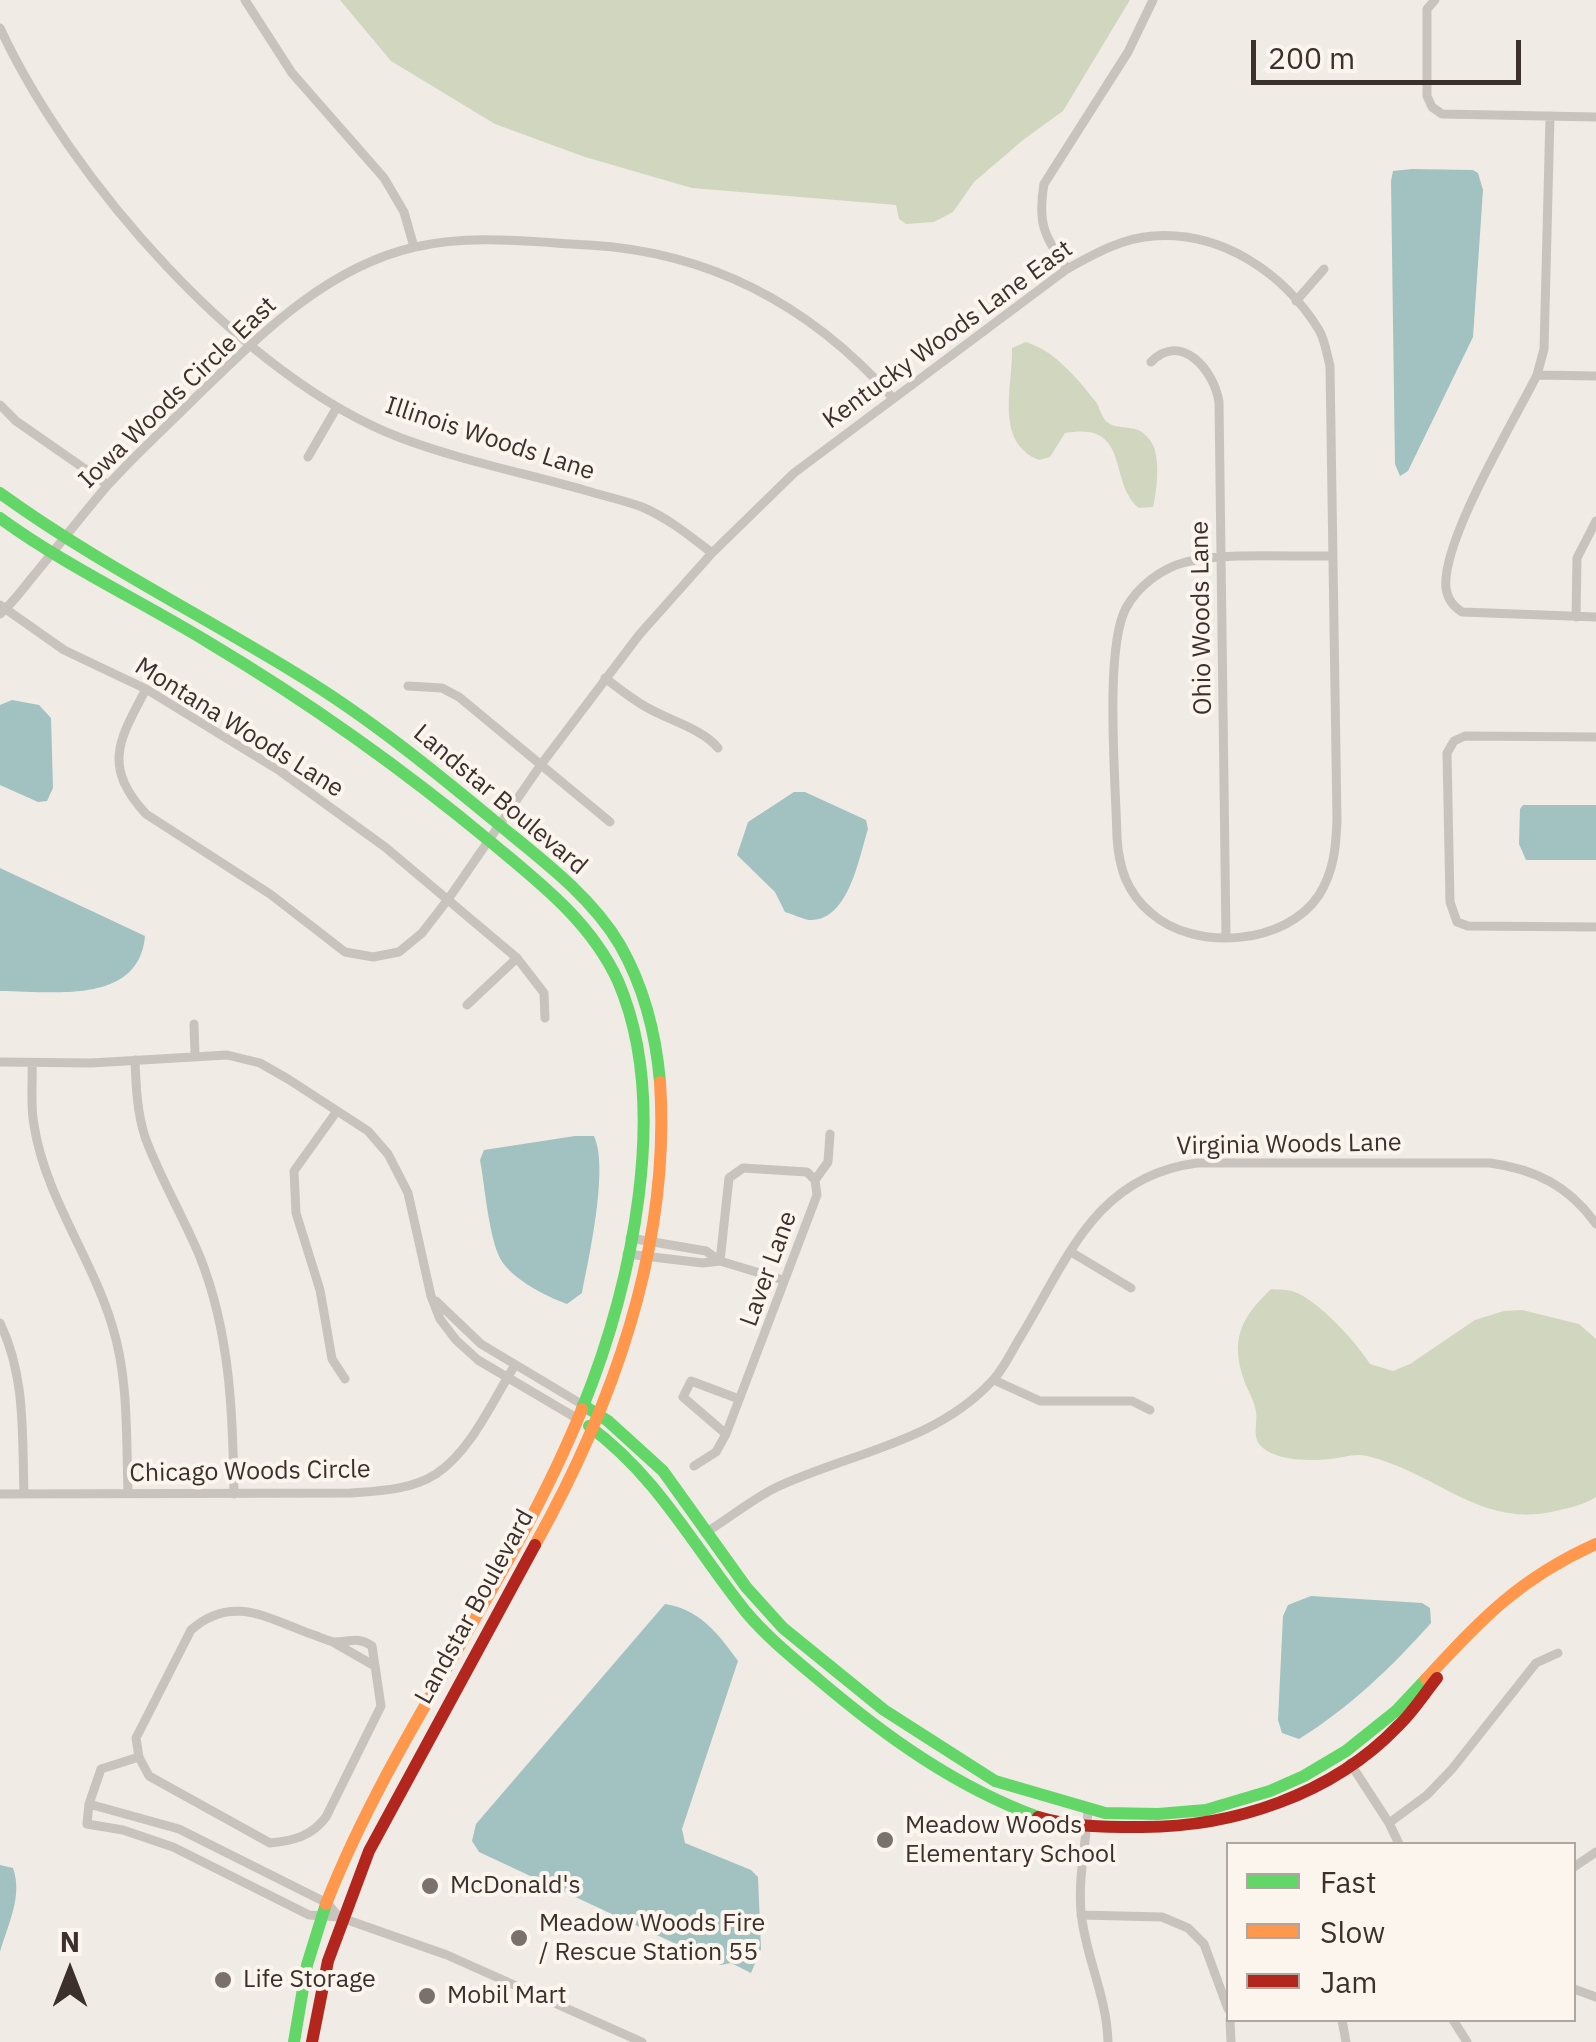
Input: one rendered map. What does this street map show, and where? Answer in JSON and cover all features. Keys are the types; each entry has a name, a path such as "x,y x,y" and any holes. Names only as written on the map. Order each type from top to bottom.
{"street":[{"path":"244,0 292,73 384,178 404,212 414,247"},
{"path":"1068,269 1043,232 1040,208 1044,184 1128,52 1152,0"},
{"path":"1435,0 1427,9 1427,96 1432,107 1442,114 1596,117"},
{"name":"Illinois Woods Lane","path":"0,28 54,128 116,210 250,344 338,407 401,438 643,507 682,529 712,553"},
{"path":"1550,116 1546,323 1537,375 1452,542 1446,587 1451,604 1462,612 1596,617"},
{"name":"Kentucky Woods Lane East","path":"146,689 118,748 120,778 146,814 270,894 345,952 372,958 399,952 422,933 449,898 540,766 658,610 794,473 1068,269 1109,246 1154,236 1199,240 1231,249 1267,269 1321,332 1330,366 1336,820 1332,868 1318,896 1290,921 1268,931 1226,936 1198,934 1166,924 1144,907 1122,871 1117,838 1115,672 1115,646 1121,622 1138,590 1172,567 1221,558 1332,556"},
{"name":"Iowa Woods Circle East","path":"2,610 108,486 250,344 318,289 361,266 414,247 466,240 634,248 706,267 770,295 815,323 866,367 892,397"},
{"path":"1296,301 1324,269"},
{"name":"Ohio Woods Lane","path":"1151,362 1160,353 1180,351 1200,361 1213,379 1219,402 1226,936"},
{"path":"1537,375 1596,376"},
{"path":"0,405 16,421 108,486"},
{"path":"308,457 338,407"},
{"name":"Landstar Boulevard","path":"0,493 64,538 306,679 444,778 501,826 588,904 621,946 646,997 660,1054 662,1095 649,1242 624,1342 597,1422 568,1484 383,1820 339,1917 320,1983 312,2042"},
{"name":"Landstar Boulevard","path":"0,518 52,554 291,693 359,739 490,841 573,913 606,958 627,1002 639,1052 642,1144 630,1238 607,1334 580,1412 554,1469 384,1782 320,1917 303,1982 294,2042"},
{"path":"1576,617 1577,558 1596,521"},
{"name":"Montana Woods Lane","path":"2,610 64,650 146,689 280,771 385,846 518,958 544,993 545,1018"},
{"path":"605,678 644,706 708,736 718,748"},
{"path":"408,686 442,688 459,697 610,822"},
{"path":"1596,737 1465,736 1454,740 1448,754 1450,902 1457,922 1468,926 1596,927"},
{"path":"467,1005 518,958"},
{"path":"194,1024 196,1055"},
{"path":"0,1062 227,1055 260,1063 368,1131 388,1154 408,1193 431,1296 440,1319 456,1340 478,1360 597,1422 663,1471 746,1587 783,1628 884,1710 995,1781 1088,1810 1158,1814 1206,1810 1270,1790 1348,1758"},
{"path":"135,1060 137,1102 144,1134 200,1259 217,1313 233,1416 234,1494"},
{"path":"32,1063 33,1121 38,1148 50,1186 73,1228 112,1325 122,1370 128,1493"},
{"path":"336,1111 294,1171 296,1212 320,1290 332,1359 345,1379"},
{"path":"815,1180 828,1162 830,1134"},
{"name":"Virginia Woods Lane","path":"693,1541 772,1490 907,1440 946,1419 994,1380 1099,1209 1132,1182 1168,1166 1490,1163 1519,1167 1561,1186 1596,1224"},
{"name":"Laver Lane","path":"694,1466 716,1452 726,1434 818,1195 815,1180 807,1172 743,1168 729,1178 720,1261"},
{"path":"630,1238 706,1250 720,1261"},
{"path":"1072,1252 1131,1288"},
{"path":"627,1254 720,1261 783,1280"},
{"path":"431,1296 472,1336 580,1412"},
{"path":"0,1323 12,1348 19,1382 24,1494"},
{"name":"Chicago Woods Circle","path":"0,1494 396,1490 436,1474 474,1435 515,1365"},
{"path":"994,1380 1040,1402 1132,1402 1150,1410"},
{"path":"726,1434 683,1397 691,1381 739,1399"},
{"path":"597,1422 639,1467 731,1595 772,1640 880,1733 989,1796 1036,1816 1087,1826 1166,1830 1232,1819 1300,1796 1348,1758 1514,1590 1596,1544"},
{"path":"333,1642 362,1639 372,1646 382,1706 317,1829 290,1841 270,1844 149,1776 139,1757 136,1738 191,1630 205,1618 222,1611 250,1611 333,1642 373,1665"},
{"path":"1389,1823 1452,1769 1536,1662 1558,1652"},
{"path":"139,1757 101,1769 87,1824 123,1830 173,1847 309,1915 339,1917 447,1955 642,2042"},
{"path":"1348,1758 1398,1842"},
{"path":"89,1804 178,1829 327,1903 339,1917"},
{"path":"1088,1810 1080,1880 1081,1915 1105,2006 1108,2042"},
{"path":"1087,1826 1105,1813"},
{"path":"173,1847 178,1829"},
{"path":"244,1882 253,1866"},
{"path":"1081,1915 1162,1917 1188,1928 1204,1944 1226,2004"}],"green space":[{"path":"340,0 1130,0 1063,111 974,182 953,212 934,222 906,224 899,219 896,205 692,188 585,157 495,124 391,61"},
{"path":"1026,342 1065,366 1096,402 1107,422 1136,429 1148,437 1157,459 1153,507 1139,508 1129,497 1115,456 1100,436 1065,433 1050,457 1039,460 1025,452 1016,440 1009,412 1012,348"},
{"path":"1271,1289 1305,1297 1337,1324 1370,1364 1393,1371 1410,1364 1475,1320 1504,1311 1522,1310 1579,1324 1596,1339 1596,1497 1560,1510 1507,1513 1483,1507 1393,1464 1367,1456 1304,1460 1286,1458 1263,1448 1257,1440 1255,1409 1240,1368 1238,1343 1251,1311"}],"water":[{"path":"1473,170 1478,173 1483,190 1473,337 1408,471 1400,476 1395,464 1391,181 1393,171"},
{"path":"12,700 39,705 51,718 53,788 47,801 38,802 0,785 0,705"},
{"path":"794,792 805,792 866,820 868,829 850,886 834,911 823,918 809,920 785,912 775,892 737,855 748,822"},
{"path":"1523,805 1596,805 1596,860 1526,860 1519,844"},
{"path":"0,868 145,936 139,958 127,974 89,990 0,991"},
{"path":"594,1136 599,1190 582,1293 567,1304 528,1285 509,1270 498,1254 480,1160 484,1150"},
{"path":"1311,1596 1422,1603 1430,1608 1431,1623 1369,1686 1299,1739 1282,1733 1278,1720 1283,1616 1288,1605"},
{"path":"665,1604 698,1617 716,1632 738,1661 682,1829 685,1843 751,1870 758,1877 761,1949 751,1973 731,1963 721,1965 479,1852 472,1841 476,1824"},
{"path":"0,1865 13,1868 16,1889 0,1952"}],"traffic: fast":[{"path":"0,493 72,541 349,708 564,879 595,910 628,961 648,1012 660,1082"},
{"path":"0,518 245,665 389,762 546,889 594,940 618,981 634,1030 642,1084 643,1139 629,1253 616,1309 582,1409"},
{"path":"583,1405 608,1421 663,1471 746,1587 783,1628 884,1710 995,1781 1105,1813 1206,1810 1270,1791 1346,1751 1396,1711 1426,1679"},
{"path":"589,1426 636,1468 746,1612 790,1656 922,1758 978,1791 1038,1817"},
{"path":"294,2042 307,1965 326,1904"}],"traffic: slow":[{"path":"535,1545 589,1437 631,1322 656,1203 661,1143 660,1082"},
{"path":"326,1904 385,1778 522,1535 582,1409"},
{"path":"1426,1679 1465,1637 1523,1586 1596,1544"}],"traffic: jam":[{"path":"312,2042 328,1961 369,1851 535,1545"},
{"path":"1038,1817 1088,1826 1173,1826 1244,1814 1278,1803 1312,1789 1372,1750 1403,1721 1437,1678"}],"place":[{"name":"Meadow Woods Elementary School","path":"885,1840"},
{"name":"McDonald's","path":"430,1886"},
{"name":"Meadow Woods Fire / Rescue Station 55","path":"519,1938"},
{"name":"Life Storage","path":"223,1980"},
{"name":"Mobil Mart","path":"427,1996"}]}
